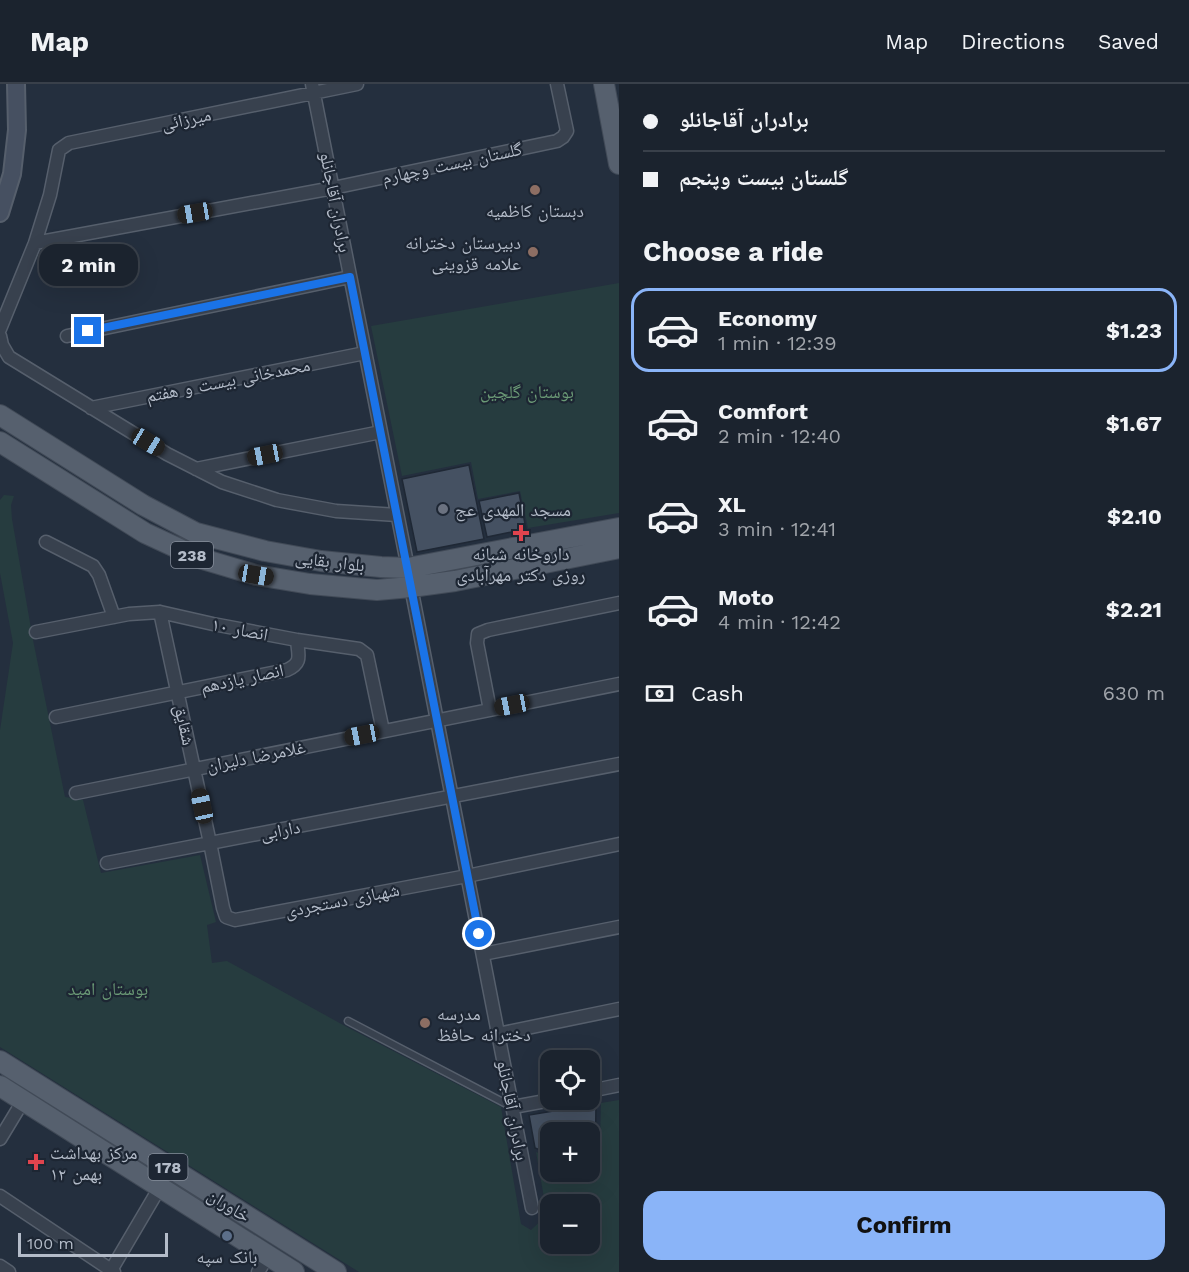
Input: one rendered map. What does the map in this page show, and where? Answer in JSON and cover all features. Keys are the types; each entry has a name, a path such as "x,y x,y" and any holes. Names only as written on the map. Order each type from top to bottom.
{"main road":[{"path":"0,213 12,174 17,130 16,84"},
{"path":"604,84 619,164"},
{"name":"بلوار بقایی","path":"0,415 143,505 196,533 265,551 321,561 408,568 619,528"},
{"name":"بلوار بقایی","path":"0,442 145,533 199,558 256,575 310,584 377,590 455,581 619,548"},
{"path":"408,568 411,587"},
{"name":"خاوران","path":"0,1061 336,1272"},
{"name":"خاوران","path":"0,1086 160,1187 263,1264 294,1272"}],"street":[{"name":"میرزائی","path":"35,243 50,195 59,150 69,143 313,88 357,84"},
{"name":"گلستان بیست وچهارم","path":"35,243 333,188 557,141 567,131 557,84"},
{"name":"برادران آقاجانلو","path":"313,88 408,568"},
{"path":"0,329 35,243"},
{"path":"67,336 350,277"},
{"path":"0,336 9,357 166,454 222,482 277,500 336,511 397,515"},
{"name":"محمدخانی بیست و هفتم","path":"91,408 365,352"},
{"path":"196,469 381,432"},
{"path":"46,542 93,566 99,575 114,617"},
{"name":"برادران آقاجانلو","path":"411,587 532,1209"},
{"path":"490,710 477,643 478,634 619,603"},
{"name":"انصار ۱۰","path":"36,632 129,614 160,612 297,640 359,649 367,655 383,731"},
{"name":"شقایق","path":"160,612 223,908"},
{"name":"انصار یازدهم","path":"56,717 287,670 299,661 297,640"},
{"name":"غلامرضا دلیران","path":"76,793 619,684"},
{"name":"دارابی","path":"107,863 619,764"},
{"path":"468,876 619,844"},
{"name":"شهبازی دستجردی","path":"223,908 226,917 235,920 468,876"},
{"path":"483,954 619,927"},
{"path":"498,1034 619,1009"},
{"path":"600,1089 619,1085"},
{"path":"0,1139 23,1101"},
{"path":"513,1107 540,1102"},
{"path":"0,1196 112,1271 160,1187"},
{"path":"0,1266 9,1272"}],"lane":[{"path":"348,1021 513,1107"}],"green space":[{"name":"بوستان گلچین","path":"619,283 619,513 528,528 520,491 478,499 471,462 402,476 371,326"},
{"name":"بوستان امید","path":"4,495 14,496 11,505 12,519 33,640 65,797 83,800 101,873 200,855 216,922 207,925 212,963 227,961 345,1026 501,1107 521,1224 531,1230 540,1222 540,1254 600,1254 600,1194 543,1194 541,1182 600,1182 601,1103 619,1100 619,1272 359,1272 0,1047 0,730 13,643 0,573 0,500"},
{"name":"بوستان امید","path":"536,1152 540,1154 540,1175"}],"building":[{"name":"مسجد المهدی عج","path":"469,465 484,539 417,552 402,479"},
{"path":"519,493 526,529 487,537 479,501"},
{"path":"559,1110 596,1110 596,1122 540,1122 540,1150 535,1148 529,1115"}],"place":[{"name":"دبستان کاظمیه","path":"535,190"},
{"name":"دبیرستان دخترانه علامه قزوینی","path":"533,252"},
{"name":"مسجد المهدی عج","path":"443,509"},
{"name":"داروخانه شبانه روزی دکتر مهرآبادی","path":"521,533"},
{"name":"مدرسه دخترانه حافظ","path":"425,1023"},
{"name":"مرکز بهداشت ۱۲ بهمن","path":"36,1162"},
{"name":"بانک سپه","path":"227,1236"}],"route":[{"path":"88,331 350,277 479,934"}]}
